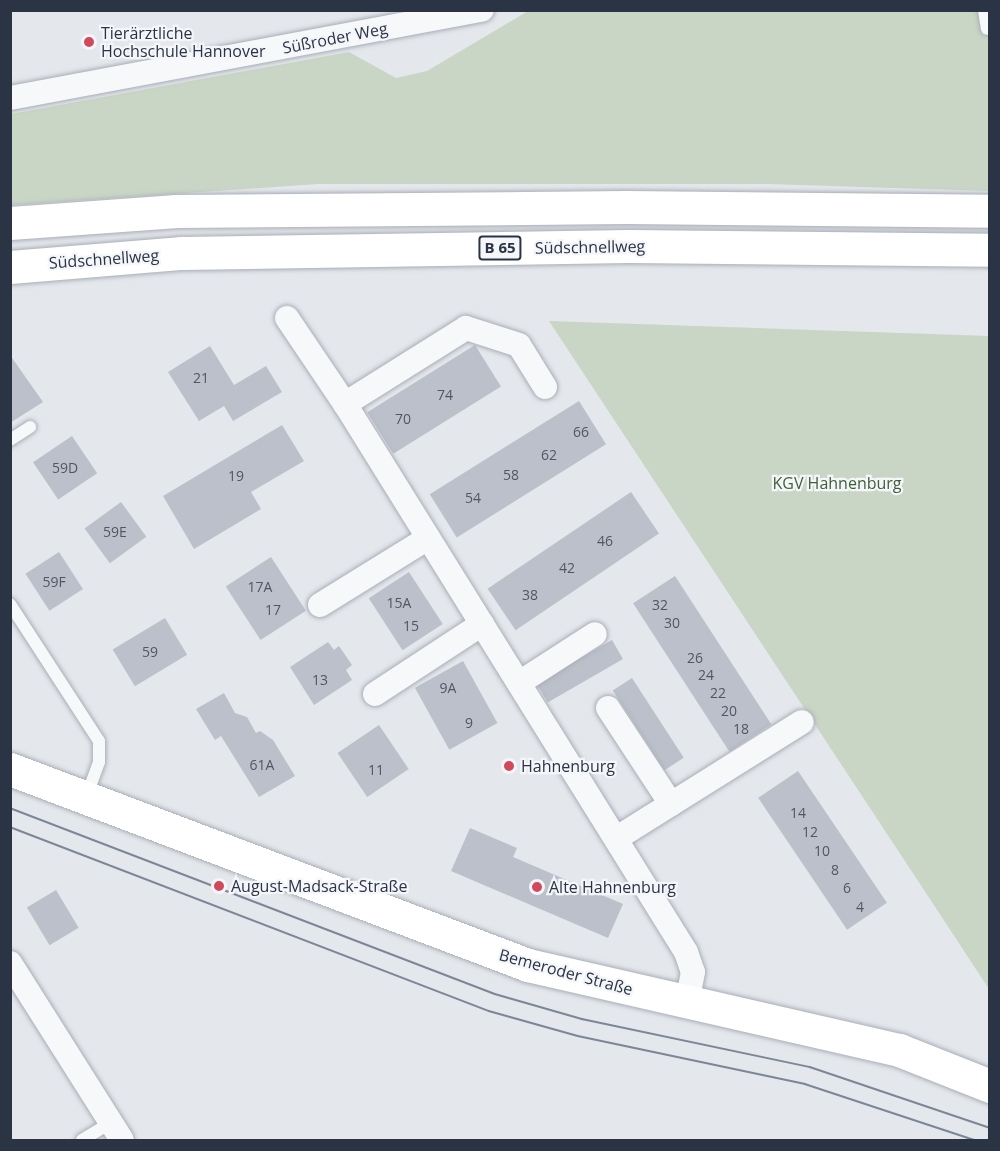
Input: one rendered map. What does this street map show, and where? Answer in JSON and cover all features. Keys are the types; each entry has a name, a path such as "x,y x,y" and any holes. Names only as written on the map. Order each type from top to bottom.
{"main road":[{"path":"10,224 177,211 626,207 990,211"},
{"name":"Südschnellweg","path":"10,267 182,253 629,246 990,250"},
{"name":"Bemeroder Straße","path":"10,769 87,796 338,896 528,965 899,1050 990,1086"}],"street":[{"name":"Süßroder Weg","path":"10,98 482,10"},
{"path":"287,318 345,404 686,952 693,972 687,1002"},
{"path":"345,404 466,328 519,345 545,387"},
{"path":"320,605 428,538"},
{"path":"375,694 482,624"},
{"path":"519,683 595,634"},
{"path":"608,708 671,804"},
{"path":"617,838 802,722"},
{"path":"10,963 116,1132"}],"lane":[{"path":"984,10 987,29"},
{"path":"10,440 30,427"},
{"path":"10,604 99,741 99,762 87,796"},
{"path":"82,1140 116,1132"}],"green space":[{"path":"528,11 989,11 989,191 767,184 318,184 11,205 11,114 349,52 396,78 427,71"},
{"name":"KGV Hahnenburg","path":"549,321 989,336 989,989 924,890"}],"building":[{"path":"475,345 501,387 393,454 367,412"},
{"path":"210,346 234,385 266,366 282,392 233,421 224,406 199,421 168,372"},
{"path":"10,355 43,402 10,423"},
{"path":"579,401 606,444 457,538 430,494"},
{"path":"282,425 304,461 251,492 261,509 194,549 163,496"},
{"path":"72,436 97,473 58,500 33,462"},
{"path":"631,492 659,533 516,630 488,589"},
{"path":"121,502 146,537 110,563 85,528"},
{"path":"59,552 83,589 49,611 25,574"},
{"path":"271,557 306,611 261,640 226,586"},
{"path":"409,572 443,624 403,650 369,598"},
{"path":"675,576 771,724 729,752 633,603"},
{"path":"165,618 187,655 135,686 113,649"},
{"path":"612,640 623,659 548,703 537,684"},
{"path":"328,642 334,650 339,646 352,665 346,670 352,680 314,705 290,667"},
{"path":"463,661 497,723 449,750 415,688"},
{"path":"632,678 684,758 664,770 613,691"},
{"path":"224,693 235,713 247,717 256,733 260,731 273,740 295,776 259,797 221,736 215,740 196,709"},
{"path":"379,725 409,769 367,797 338,753"},
{"path":"798,771 887,903 847,930 758,798"},
{"name":"Alte Hahnenburg","path":"470,828 517,848 513,857 623,904 608,938 451,871"},
{"path":"56,890 79,928 50,945 27,908"}],"tram line":[{"path":"10,808 495,994 582,1019 810,1067 990,1128"},
{"path":"10,827 489,1011 578,1036 805,1084 974,1140"}],"place":[{"name":"Tierärztliche Hochschule Hannover","path":"89,42"},
{"name":"Hahnenburg","path":"509,766"},
{"name":"August-Madsack-Straße","path":"219,886"},
{"name":"Alte Hahnenburg","path":"537,887"}]}
